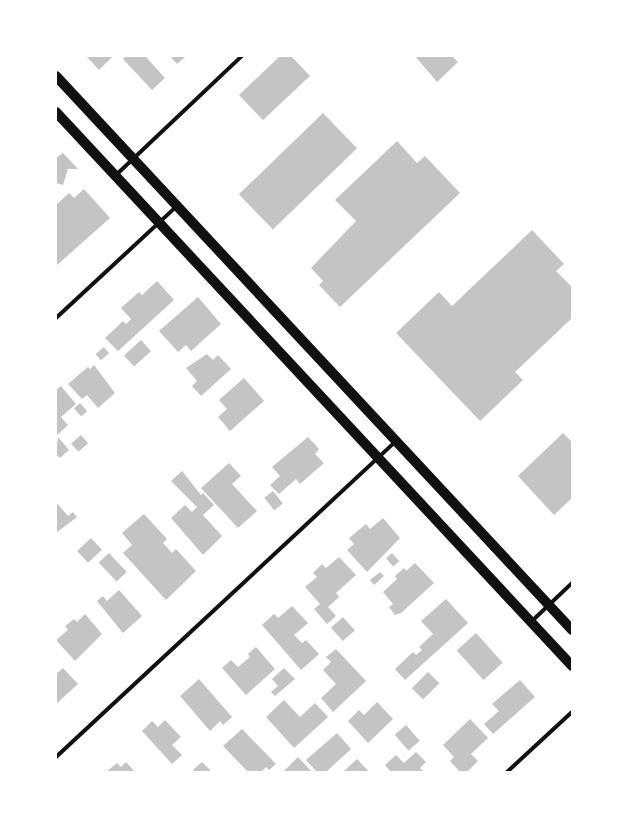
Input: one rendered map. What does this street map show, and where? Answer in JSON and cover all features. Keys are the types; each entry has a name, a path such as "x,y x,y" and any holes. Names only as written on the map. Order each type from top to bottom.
{"main road":[{"path":"56,76 572,630"},
{"path":"56,112 572,666"}],"street":[{"path":"115,176 242,56"},
{"path":"56,318 177,206"},
{"path":"56,757 396,441"},
{"path":"531,622 572,583"},
{"path":"507,772 572,712"}],"building":[{"path":"86,56 113,56 99,70"},
{"path":"126,56 145,56 165,78 152,90 123,59"},
{"path":"170,56 186,56 177,64"},
{"path":"280,56 291,56 310,76 263,120 239,95"},
{"path":"415,56 452,56 458,62 437,82"},
{"path":"323,113 357,148 273,230 239,194"},
{"path":"397,141 417,163 425,156 460,193 340,307 319,285 323,281 311,268 356,221 335,200"},
{"path":"63,153 78,169 68,169 63,185 56,183 56,158"},
{"path":"84,189 110,218 56,266 56,205 69,193 74,198"},
{"path":"532,230 564,264 556,271 572,287 572,318 515,372 523,380 480,421 396,333 439,292 452,306"},
{"path":"157,281 174,300 118,351 105,338 123,321 126,324 131,319 121,308 139,292 142,295"},
{"path":"198,297 221,324 191,351 186,345 178,352 159,331"},
{"path":"141,340 151,351 134,367 124,355"},
{"path":"104,347 109,353 101,360 96,354"},
{"path":"207,354 213,360 218,355 231,369 201,396 192,386 197,381 186,368"},
{"path":"94,365 115,393 98,408 87,395 82,399 68,384 88,367 90,369"},
{"path":"244,378 264,401 230,431 218,417 227,409 219,400"},
{"path":"61,386 76,404 61,417 68,425 56,436 56,390"},
{"path":"80,403 87,411 81,417 74,408"},
{"path":"563,433 572,442 572,498 554,515 518,476"},
{"path":"81,435 88,443 78,452 71,444"},
{"path":"58,437 69,450 60,458 56,454"},
{"path":"308,437 319,449 315,454 324,463 300,484 296,479 279,494 270,485 280,476 272,467"},
{"path":"229,463 241,476 232,484 257,511 238,528 201,488"},
{"path":"182,471 201,495 203,493 214,505 203,515 222,536 203,555 171,518 185,505 192,512 197,507 171,481"},
{"path":"273,491 283,504 274,510 264,498"},
{"path":"56,502 68,516 73,512 77,517 56,533"},
{"path":"144,514 167,539 163,543 172,553 176,549 196,571 166,600 123,553 132,545 122,533"},
{"path":"383,518 400,538 367,572 347,550 354,544 349,538 366,524 370,529"},
{"path":"91,538 102,550 88,563 77,551"},
{"path":"109,553 127,572 116,582 99,563"},
{"path":"392,553 399,561 393,567 386,558"},
{"path":"339,557 356,575 336,593 339,597 328,607 336,616 327,624 314,609 320,604 305,587 317,577 313,573 322,564 326,568"},
{"path":"415,563 434,583 401,613 395,615 389,607 393,604 383,592 397,579 395,576 404,568 406,571"},
{"path":"380,572 384,576 374,585 370,580"},
{"path":"119,590 142,616 123,633 97,601 103,596 107,601"},
{"path":"446,599 468,623 405,680 395,669 413,652 416,655 422,650 419,647 433,634 421,621"},
{"path":"292,606 308,623 294,635 302,643 306,640 319,654 301,670 262,625 274,614 278,618"},
{"path":"85,614 102,634 75,661 56,640 68,630 65,626 74,619 77,622"},
{"path":"343,617 355,631 343,641 331,627"},
{"path":"476,633 503,663 483,680 457,650"},
{"path":"256,647 275,669 246,695 222,668 231,660 238,667 250,657 248,654"},
{"path":"336,649 366,681 333,712 321,698 336,684 323,670 331,662 326,657"},
{"path":"63,668 78,684 56,704 56,674"},
{"path":"284,668 295,679 275,696 271,692 278,686 272,679"},
{"path":"428,672 439,683 423,700 412,688"},
{"path":"199,679 232,717 223,725 220,721 210,731 180,696"},
{"path":"520,680 535,697 493,734 484,724 499,711 492,704"},
{"path":"284,700 300,717 315,703 328,717 294,748 266,717"},
{"path":"377,702 393,719 368,743 348,721 359,710 364,715"},
{"path":"470,719 488,738 471,754 478,761 467,772 460,772 450,761 454,757 443,745"},
{"path":"165,720 181,737 172,745 182,755 172,764 142,731 152,721 158,727"},
{"path":"406,725 420,741 408,751 395,735"},
{"path":"242,729 276,764 269,770 266,767 261,772 248,772 223,746"},
{"path":"337,733 351,749 326,772 317,772 306,760"},
{"path":"416,752 426,762 420,768 424,772 391,772 385,765 396,755 404,763"},
{"path":"298,757 312,772 283,772"},
{"path":"357,759 369,772 343,772"},
{"path":"126,762 135,772 106,772 117,763 121,767"},
{"path":"202,762 212,772 195,772 193,770"}]}
